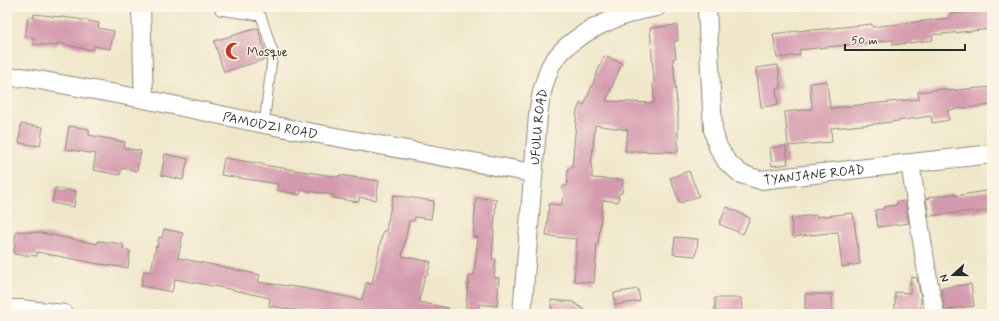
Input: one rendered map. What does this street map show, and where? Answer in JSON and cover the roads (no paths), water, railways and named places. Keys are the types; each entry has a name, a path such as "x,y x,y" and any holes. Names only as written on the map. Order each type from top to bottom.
{"street":[{"path":"141,7 144,99"},
{"name":"UFULU ROAD","path":"522,314 538,115 543,86 552,62 569,44 588,31 629,14 657,7"},
{"name":"TYANJANE ROAD","path":"707,7 713,130 718,147 727,162 741,174 760,180 992,154"},
{"name":"PAMODZI ROAD","path":"7,78 22,77 144,99 264,124 533,172"},
{"path":"910,163 929,286 935,314"},
{"path":"7,309 64,314"}],"lane":[{"path":"220,10 261,16 273,52 264,124"}],"place":[{"name":"Mosque","path":"234,51"}]}
